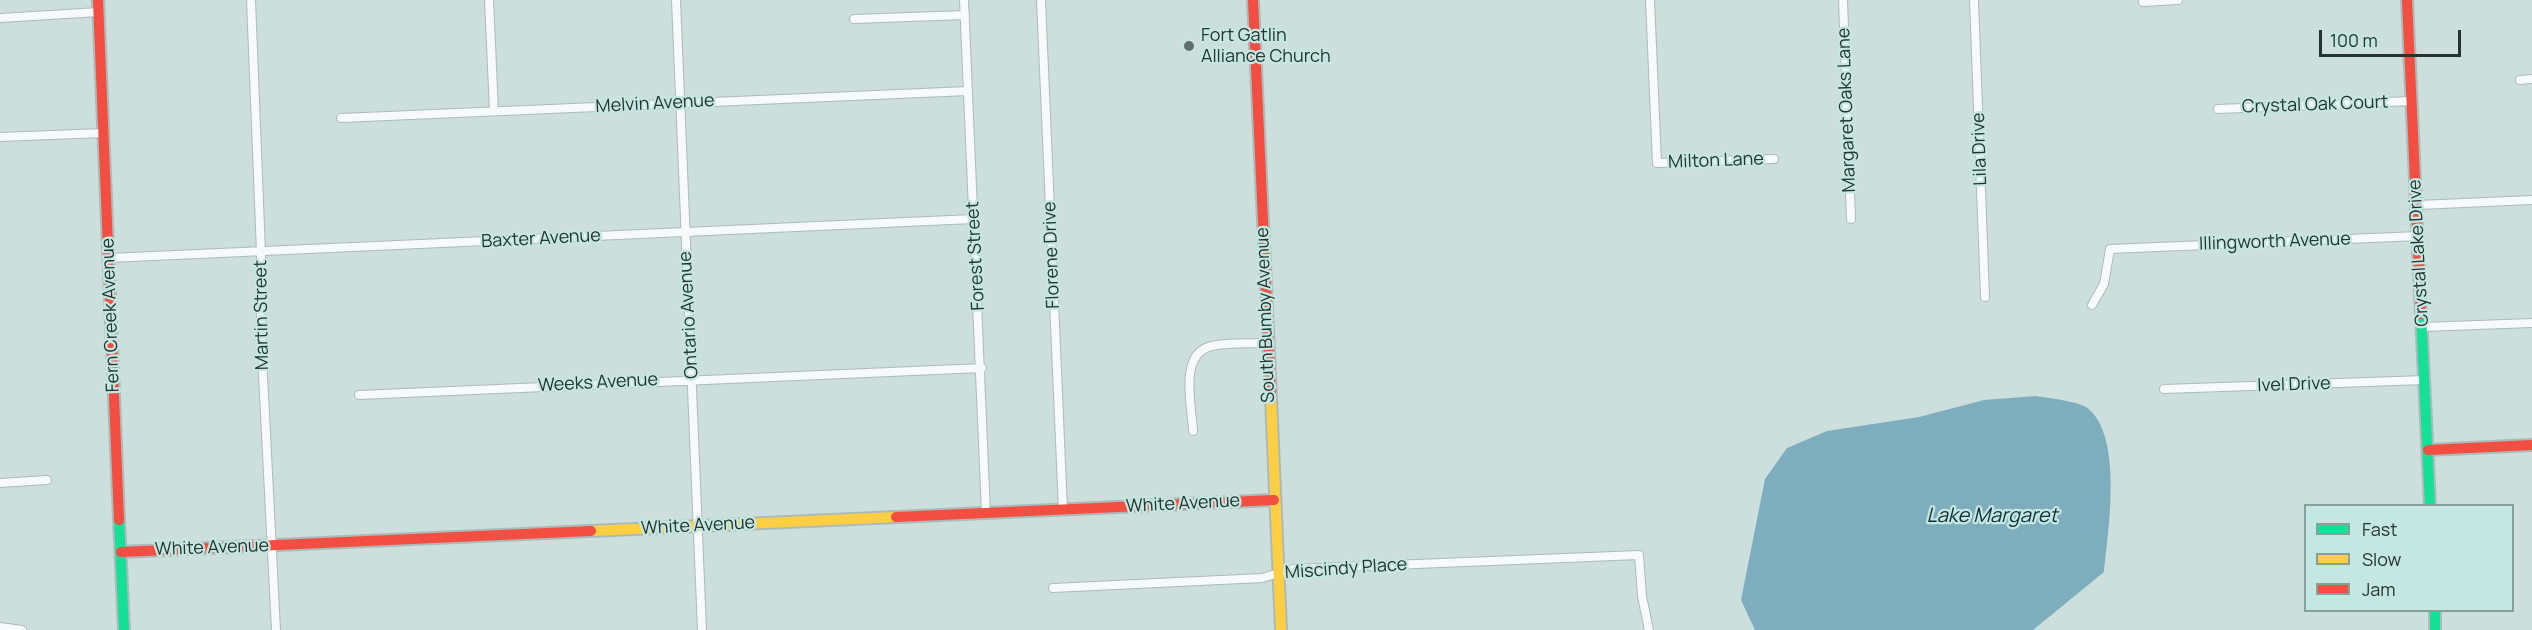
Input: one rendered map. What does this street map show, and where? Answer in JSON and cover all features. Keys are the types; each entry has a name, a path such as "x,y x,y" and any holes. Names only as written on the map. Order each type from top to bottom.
{"street":[{"name":"Fern Creek Avenue","path":"98,0 124,630"},
{"name":"Martin Street","path":"251,0 261,252 261,336 276,630"},
{"path":"489,0 494,111"},
{"name":"Ontario Avenue","path":"676,0 702,630"},
{"name":"Forest Street","path":"964,0 982,368 986,513"},
{"name":"Florene Drive","path":"1041,0 1063,510"},
{"name":"South Bumby Avenue","path":"1253,0 1281,630"},
{"name":"Milton Lane","path":"1650,0 1657,163 1774,159"},
{"name":"Margaret Oaks Lane","path":"1843,0 1851,219"},
{"name":"Lila Drive","path":"1974,0 1985,297"},
{"path":"2143,2 2178,0"},
{"name":"Crystal Lake Drive","path":"2407,0 2430,504"},
{"path":"0,18 99,12"},
{"path":"854,19 965,15"},
{"path":"2520,80 2532,79"},
{"name":"Melvin Avenue","path":"341,118 968,91"},
{"name":"Crystal Oak Court","path":"2218,109 2411,101"},
{"path":"0,137 103,133"},
{"path":"2418,205 2532,200"},
{"name":"Baxter Avenue","path":"109,258 973,219"},
{"name":"Illingworth Avenue","path":"2092,304 2104,284 2110,249 2419,236"},
{"path":"2423,327 2532,323"},
{"path":"1193,431 1190,363 1195,354 1201,349 1212,346 1267,343"},
{"name":"Weeks Avenue","path":"359,395 982,368"},
{"name":"Ivel Drive","path":"2164,389 2425,380"},
{"path":"2428,450 2532,446"},
{"path":"0,483 47,480"},
{"name":"White Avenue","path":"121,552 1274,500"},
{"name":"Miscindy Place","path":"1053,588 1262,578 1293,569 1639,555 1642,596 1649,630"},
{"path":"2435,612 2435,630"},
{"path":"0,627 22,630"}],"water":[{"name":"Lake Margaret","path":"2036,396 2069,401 2086,407 2098,420 2105,438 2111,484 2104,572 2033,630 1755,630 1741,600 1765,479 1787,448 1827,431 1919,417 1984,400"}],"traffic: fast":[{"path":"2421,314 2430,504"},
{"path":"119,520 124,630"},
{"path":"2435,612 2435,630"}],"traffic: slow":[{"path":"1271,398 1281,630"},
{"path":"591,531 896,517"}],"traffic: jam":[{"path":"98,0 119,520"},
{"path":"1253,0 1271,398"},
{"path":"2407,0 2421,314"},
{"path":"2428,450 2532,445"},
{"path":"896,517 1274,500"},
{"path":"121,552 591,531"}],"place":[{"name":"Fort Gatlin Alliance Church","path":"1189,46"}]}
